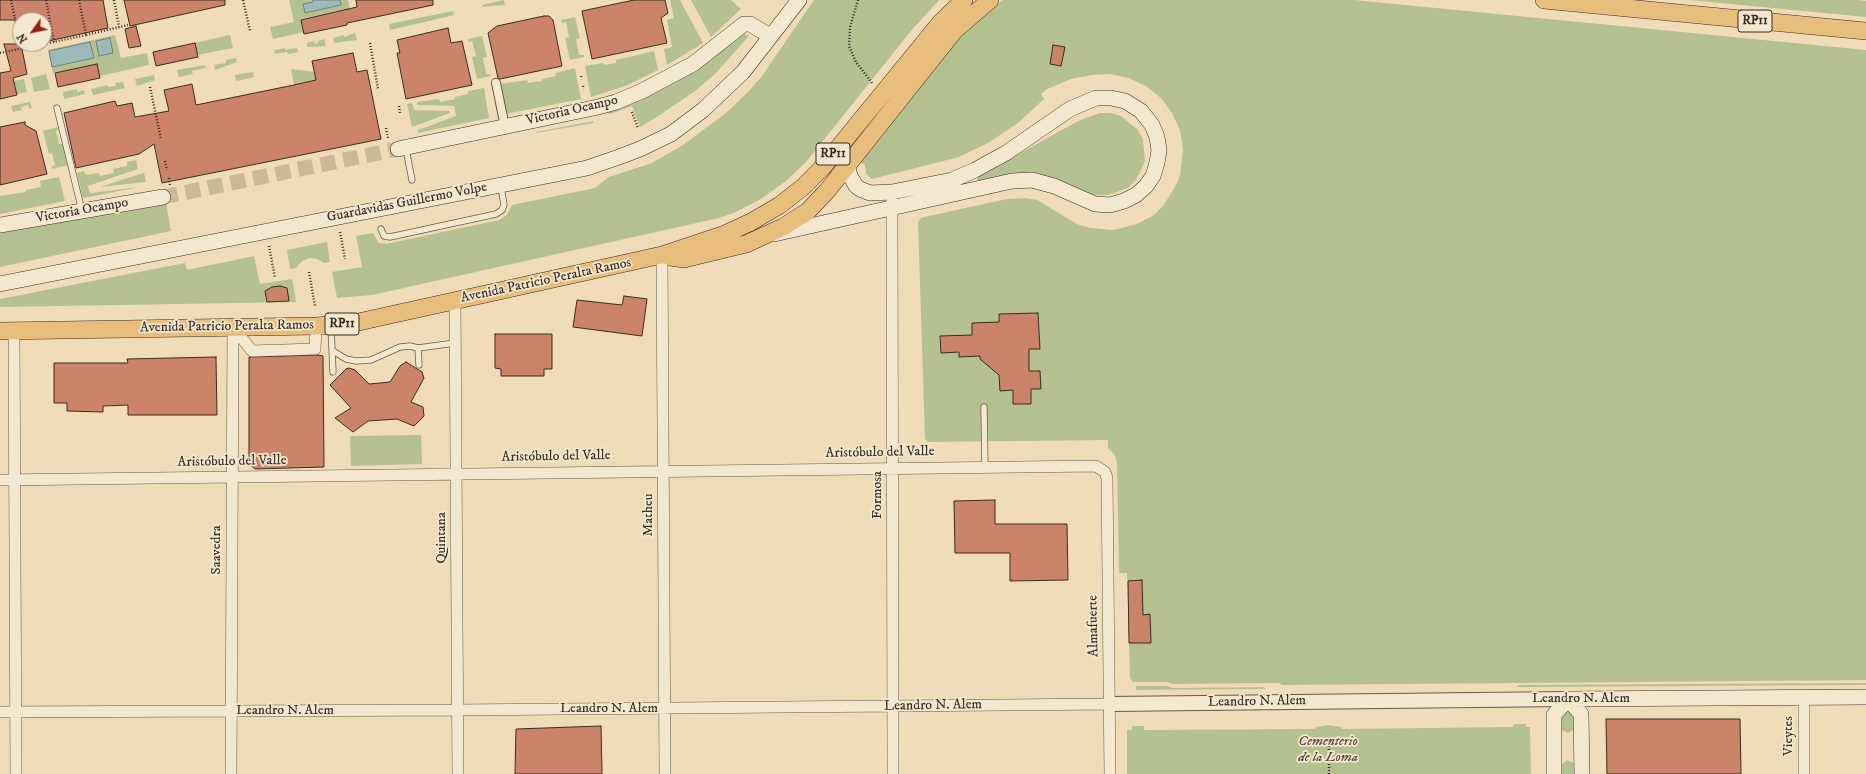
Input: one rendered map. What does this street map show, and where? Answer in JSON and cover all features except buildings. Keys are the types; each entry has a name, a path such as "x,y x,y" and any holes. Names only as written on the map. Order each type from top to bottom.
{"main road":[{"name":"Guardavidas Guillermo Volpe","path":"770,36 790,0"},
{"name":"Guardavidas Guillermo Volpe","path":"0,284 587,168 640,150 671,134 703,110 731,85 799,0"},
{"name":"Avenida Patricio Peralta Ramos","path":"7,331 323,325 378,318 662,255 725,234 751,222 780,205 803,187 825,163 941,22 964,0"},
{"name":"Avenida Patricio Peralta Ramos","path":"662,255 684,259 732,248 766,236 808,211 827,191 955,30 990,0"},
{"name":"RP11","path":"1544,0 1866,31"},
{"path":"1612,0 1645,10"},
{"name":"Victoria Ocampo","path":"397,145 505,127 598,108 632,96 693,64 744,24 750,24 770,36"},
{"path":"766,236 1012,181 1032,180 1054,186 1095,204 1110,205 1124,201 1136,195 1146,186 1153,176 1158,163 1159,150 1157,137 1152,125 1140,111 1125,101 1111,98 1096,98 1070,109 1006,153 975,170 952,180 892,192 870,194 860,189 850,176 847,164"},
{"name":"Victoria Ocampo","path":"0,225 163,197"},
{"name":"Leandro N. Alem","path":"1568,699 1866,697"},
{"path":"1554,774 1554,715 1568,699 1581,714 1582,774"}],"street":[{"path":"496,83 505,127"},
{"name":"Formosa","path":"892,192 893,774"},
{"name":"Matheu","path":"662,255 665,774"},
{"name":"Quintana","path":"455,301 458,774"},
{"path":"233,327 252,351 315,349 323,325"},
{"name":"Saavedra","path":"230,774 233,327"},
{"path":"7,331 15,480 16,774"},
{"name":"Aristóbulo del Valle","path":"0,480 1096,466 1105,472 1107,478"},
{"name":"Almafuerte","path":"1107,478 1110,774"},
{"name":"Vieytes","path":"1804,698 1804,774"},
{"name":"Leandro N. Alem","path":"0,712 457,710 1568,699"}],"lane":[{"path":"57,108 82,211"},
{"path":"397,145 412,180"},
{"path":"381,229 384,236 390,237 496,214 502,210 504,205 501,184"},
{"path":"323,325 333,351 333,372"},
{"path":"333,351 346,359 356,361 371,360 400,347 410,346 418,348 455,343"},
{"path":"418,348 419,365"},
{"path":"984,407 985,467"}],"path":[{"path":"11,0 14,12"},
{"path":"46,0 54,42 128,25"},
{"path":"79,0 86,35"},
{"path":"114,0 119,27"},
{"path":"243,0 250,31"},
{"path":"858,0 850,27 850,46 856,62 874,85"},
{"path":"370,43 378,89"},
{"path":"0,53 12,50"},
{"path":"150,88 161,139"},
{"path":"399,106 400,113"},
{"path":"632,112 638,128"},
{"path":"386,128 397,145"},
{"path":"165,161 167,170"},
{"path":"340,232 345,259"},
{"path":"269,246 275,278"},
{"path":"309,272 315,306"},
{"path":"1329,742 1329,774"}],"green space":[{"path":"289,0 348,0 352,18 344,10 301,19 304,32 273,39 270,27 294,22"},
{"path":"504,0 505,5 483,7 482,5"},
{"path":"670,0 680,0 703,43 667,65 664,49 672,47 667,20 674,18"},
{"path":"691,0 731,0 741,9 711,37"},
{"path":"814,0 939,0 911,31 806,162 786,181 761,199 736,212 719,218 372,295 337,298 332,272 362,267 356,236 373,233 379,243 386,244 499,220 507,215 512,205 595,188 609,177 652,163 683,145 726,113 749,91 762,76"},
{"path":"1003,0 1354,0 1866,50 1866,680 1282,685 1279,683 1173,684 1167,682 1133,682 1130,678 1127,573 1119,573 1117,463 1115,455 1108,448 1108,440 928,442 925,439 918,222 924,217 1007,199 1025,198 1037,200 1077,224 1090,228 1114,230 1137,224 1154,215 1163,206 1180,176 1183,149 1180,130 1172,113 1161,98 1146,86 1129,78 1110,74 1092,75 1071,79 1045,90 1041,94 1044,99 1018,123 988,143 959,157 872,179 866,174 865,165 858,160 967,29"},
{"path":"1689,0 1857,0 1866,1 1866,17"},
{"path":"453,11 454,15 390,30 389,24"},
{"path":"575,17 580,38 576,39 579,55 584,55 584,57 570,60 565,38 569,37 566,22 562,23 561,20"},
{"path":"355,33 357,40 334,43 333,38 344,35 344,37"},
{"path":"745,34 749,36 715,74 695,91 640,127 632,106 610,114 606,112 709,61 740,36"},
{"path":"115,35 121,58 147,53 149,65 100,76 97,64 53,73 48,52 52,52 52,49"},
{"path":"230,35 233,48 197,55 195,43"},
{"path":"482,36 487,57 483,58 486,74 490,74 491,76 477,79 472,57 476,56 472,41 469,42 468,39"},
{"path":"324,39 326,46 307,47 307,43 314,41 315,44"},
{"path":"285,48 285,50 297,48 298,52 275,54 274,50"},
{"path":"654,51 658,70 628,85 591,97 585,66 603,63 604,65 616,63 616,60"},
{"path":"236,58 237,62 215,70 214,65 226,63 226,60"},
{"path":"205,65 206,68 192,71 193,74 179,77 177,70"},
{"path":"575,68 581,99 506,114 500,84 527,80 528,83 542,81 542,79 556,76 555,73"},
{"path":"291,69 315,72 316,80 294,85"},
{"path":"253,72 254,77 236,81 235,75"},
{"path":"46,74 50,89 34,92 31,78"},
{"path":"154,75 155,80 137,86 135,79"},
{"path":"24,79 27,92 17,94 14,81"},
{"path":"123,82 125,88 93,95 91,89 107,85 108,87 116,86 115,83"},
{"path":"484,88 489,118 418,133 418,130 456,116 454,106 417,105 417,102 439,99 440,102 455,99 455,97 468,94 468,91"},
{"path":"77,89 77,92 84,90 85,94 64,99 63,92"},
{"path":"30,102 32,108 29,109 28,105 21,107 22,110 13,112 11,106"},
{"path":"412,103 414,110 450,111 450,113 412,127 407,104"},
{"path":"1100,113 1111,113 1121,116 1138,130 1143,140 1145,161 1136,180 1128,188 1108,195 1097,195 979,181 977,179 979,176 1080,120"},
{"path":"593,121 593,123 536,133 536,132"},
{"path":"58,127 59,130 56,131 59,144 63,144 68,165 52,169 52,166 55,165 52,153 49,154 43,131"},
{"path":"136,160 138,169 88,186 90,193 140,187 83,198 77,173 84,171 86,175 99,173 100,176 114,173 113,169 127,166 127,162"},
{"path":"144,173 146,182 100,187 140,174"},
{"path":"59,177 65,201 0,214 0,196 26,192 26,190 41,187 40,181"},
{"path":"166,203 171,231 0,267 0,231"},
{"path":"327,242 330,262 324,263 317,259 310,258 302,261 296,268 290,269 287,250"},
{"path":"254,256 260,284 292,279 296,302 0,307 0,299 185,263 187,270"},
{"path":"421,435 422,464 351,466 350,436"},
{"path":"1866,683 1866,685 1516,687 1519,685"},
{"path":"1136,686 1166,686 1173,688 1263,687 1266,689 1136,690"},
{"path":"1566,711 1571,712 1574,715 1574,729 1568,733 1562,730 1560,725 1562,714"},
{"name":"Cementerio de la Loma","path":"1514,724 1526,724 1526,727 1530,727 1531,774 1127,774 1127,730 1132,730 1132,726 1144,726 1144,730 1315,729 1316,727 1329,725 1341,727 1342,729 1513,727"},
{"path":"1567,760 1574,763 1575,774 1561,774 1561,765"}],"water":[{"path":"313,0 340,0 341,5 305,13 303,4 313,2"},
{"path":"110,38 113,53 99,56 96,41"},
{"path":"90,42 94,58 52,67 49,52 52,52 52,50"}],"tunnel":[{"path":"163,197 398,149"}]}
